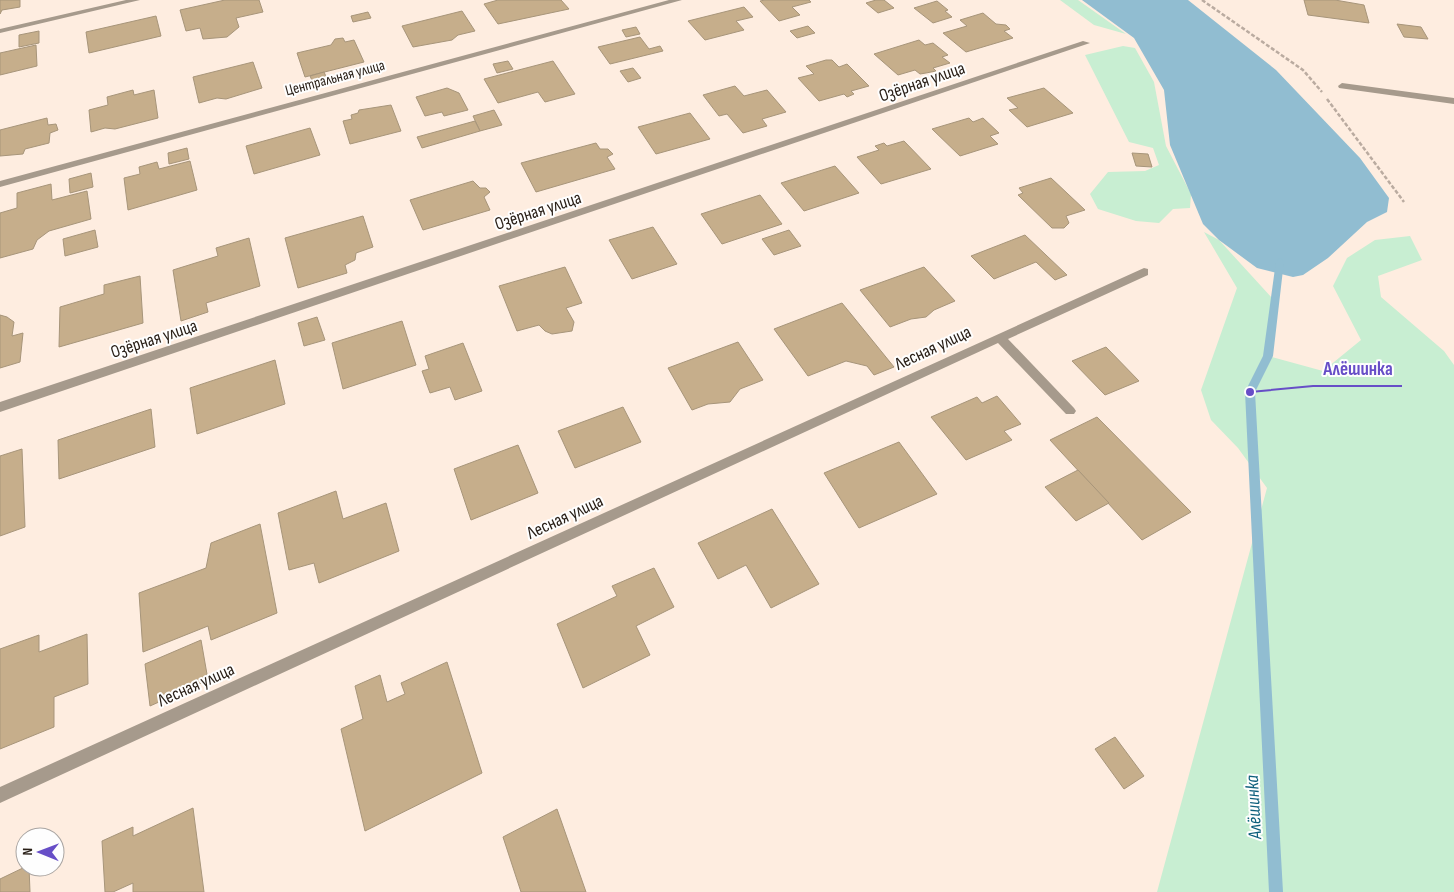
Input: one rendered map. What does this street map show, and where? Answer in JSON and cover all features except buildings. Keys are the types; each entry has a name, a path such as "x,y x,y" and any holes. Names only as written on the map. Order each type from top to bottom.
{"street":[{"path":"0,31 136,0"},
{"name":"Центральная улица","path":"0,184 678,0"},
{"name":"Озёрная улица","path":"0,407 1086,43"},
{"path":"1342,86 1454,101"},
{"name":"Лесная улица","path":"0,795 1144,272"},
{"path":"1000,338 1070,411"}],"path":[{"path":"1202,0 1271,47 1313,80 1404,202"}],"green space":[{"path":"1060,0 1078,0 1126,34 1094,25"},
{"path":"1123,46 1135,48 1154,82 1166,146 1191,194 1190,208 1173,209 1159,223 1136,221 1098,209 1090,194 1108,172 1145,171 1159,165 1153,148 1129,142 1085,55"},
{"path":"1204,232 1219,240 1272,298 1268,356 1323,371 1361,340 1333,286 1347,258 1375,240 1410,236 1422,260 1378,276 1381,297 1444,351 1454,365 1454,892 1157,892 1267,488 1238,448 1211,420 1201,390 1237,288"}],"water":[{"path":"1082,0 1188,0 1276,70 1360,158 1389,198 1387,212 1367,222 1328,258 1303,275 1293,277 1257,268 1219,240 1203,224 1170,145 1164,90 1134,38"}],"waterway":[{"name":"Алёшинка","path":"1276,892 1250,392 1268,356 1280,261"}],"place":[{"name":"Алёшинка","path":"1250,392"}]}
